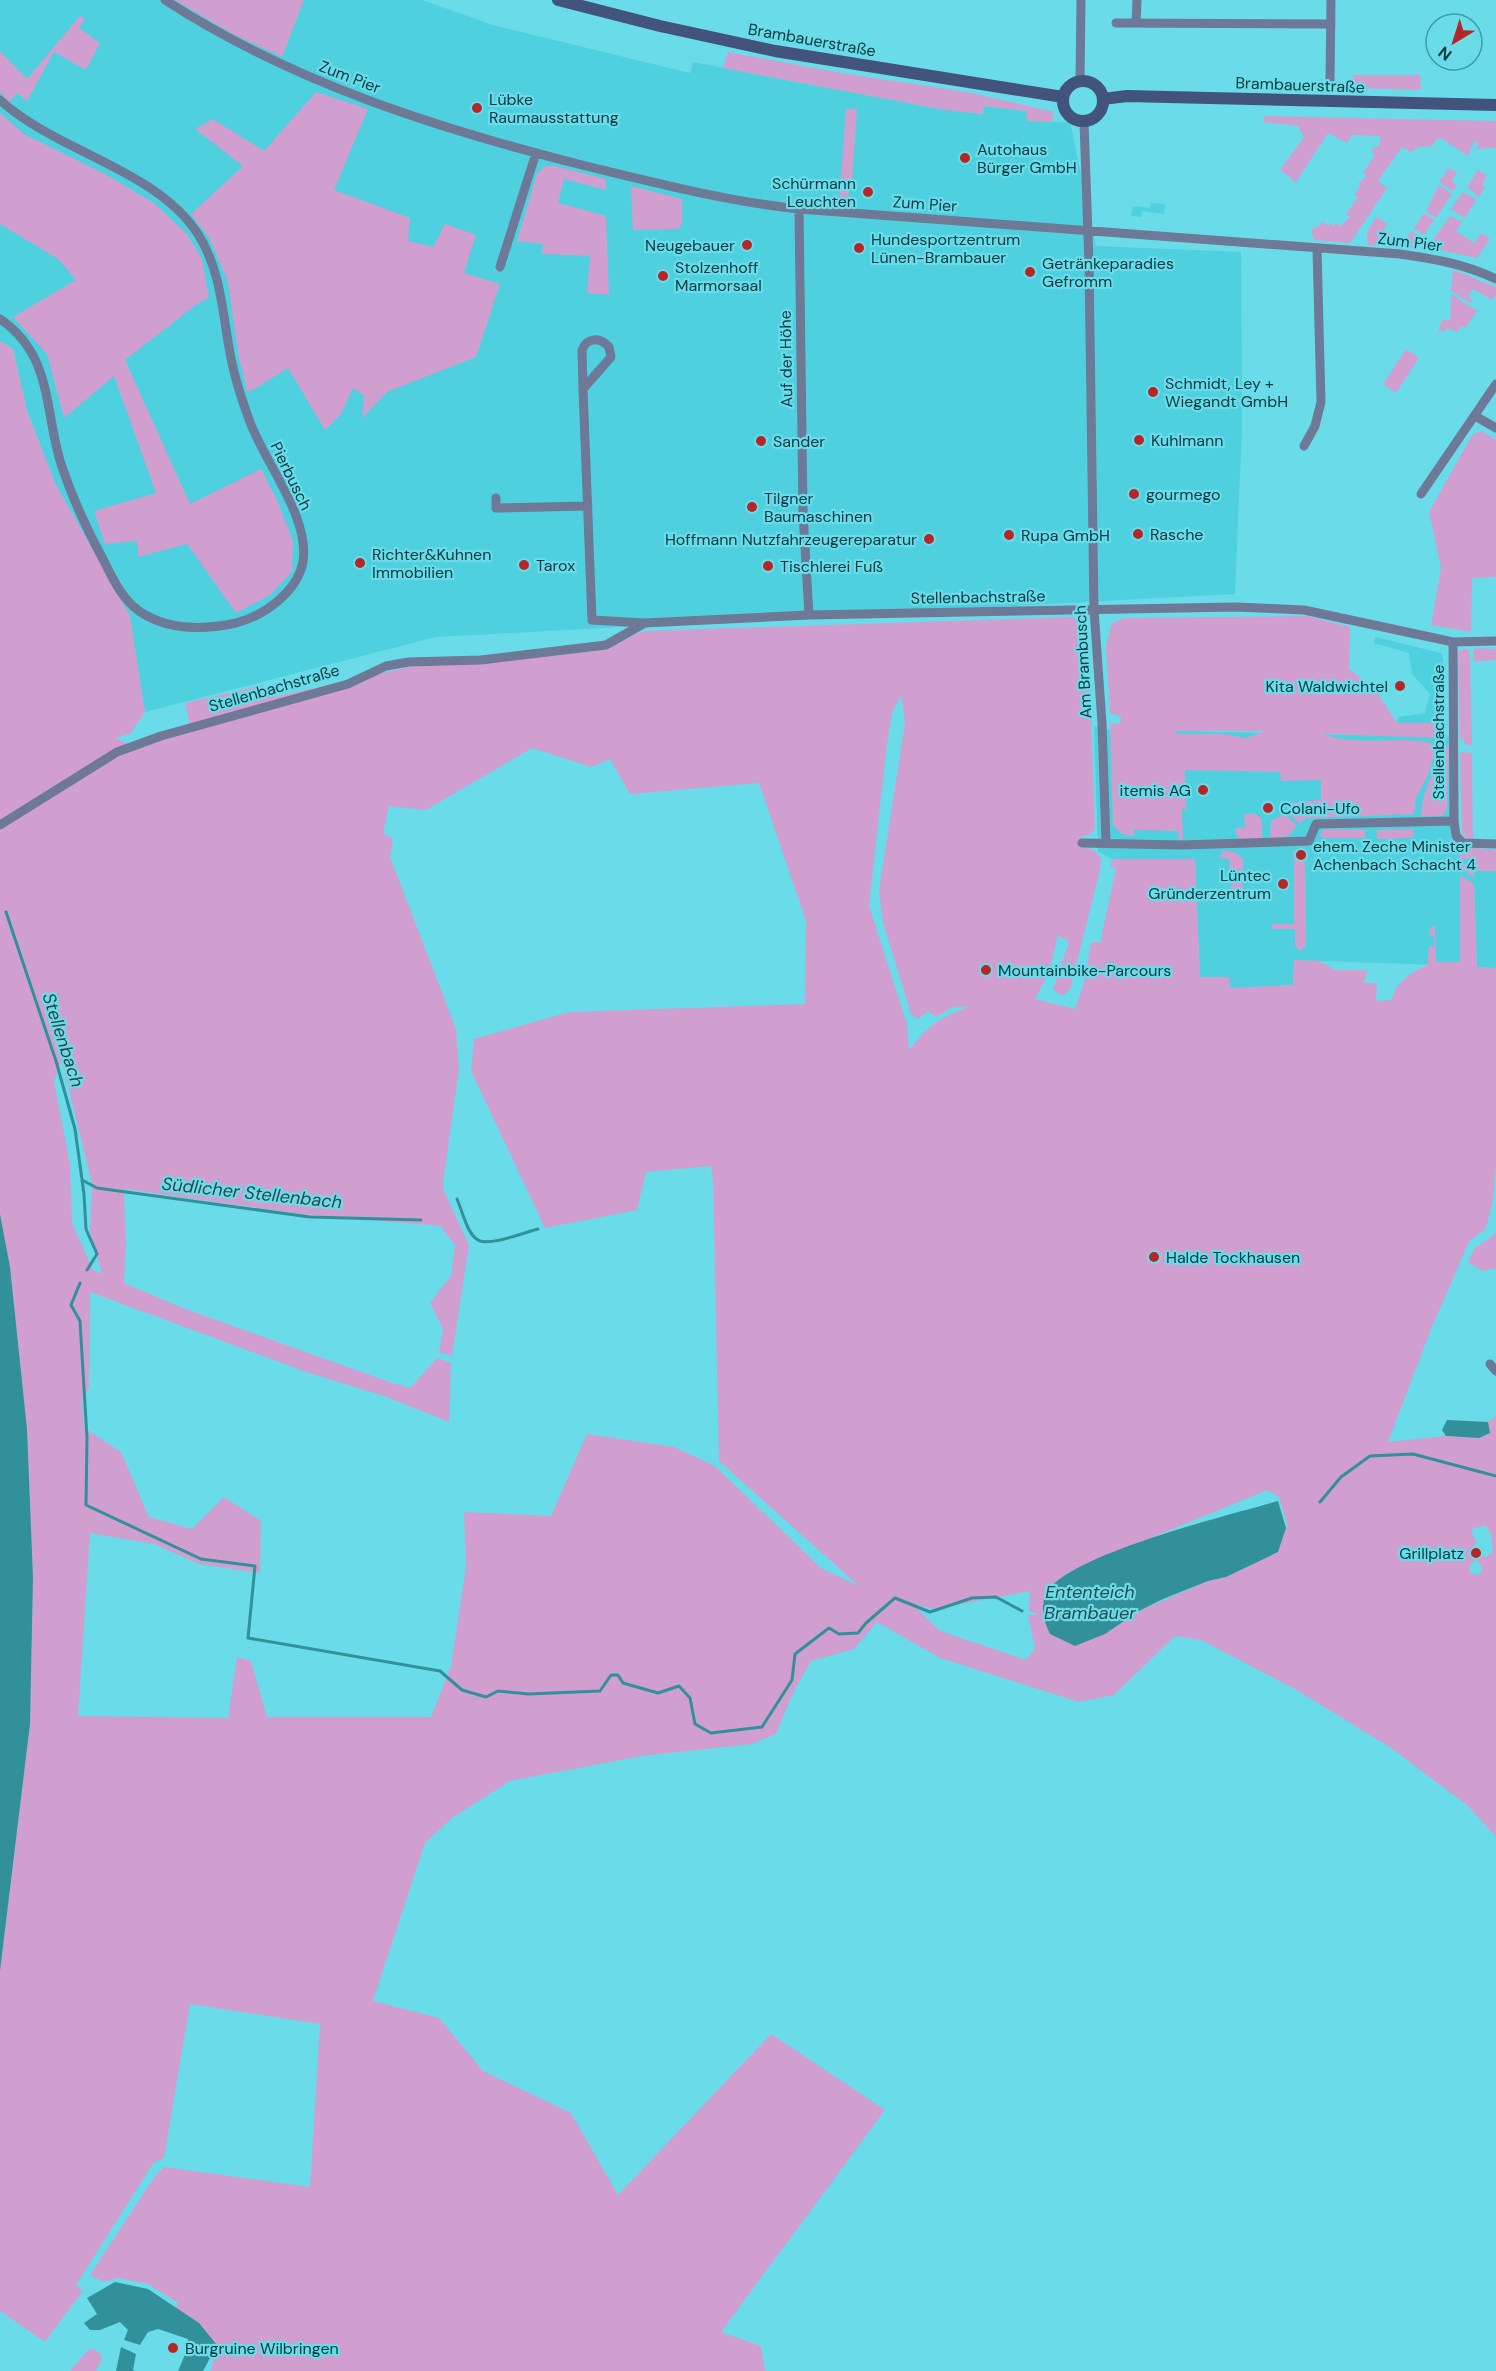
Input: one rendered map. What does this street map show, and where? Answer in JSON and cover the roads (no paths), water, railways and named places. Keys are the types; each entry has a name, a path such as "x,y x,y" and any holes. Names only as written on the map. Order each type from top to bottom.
{"main road":[{"name":"Brambauerstraße","path":"558,0 660,26 775,51 1063,97"},
{"path":"1080,81 1093,83 1102,93 1103,99 1098,114 1084,122 1077,121 1064,109 1063,97 1067,88 1080,81"},
{"name":"Brambauerstraße","path":"1103,99 1127,96 1496,105"}],"street":[{"name":"Zum Pier","path":"165,0 258,54 329,86 411,115 536,153 749,204 1400,254 1438,259 1465,266 1496,279"},
{"path":"1080,81 1081,0"},
{"path":"1136,23 1137,0"},
{"path":"1330,80 1331,0"},
{"path":"1116,22 1331,24"},
{"name":"Pierbusch","path":"0,100 26,121 158,194 188,221 198,236 214,269 221,294 228,346 242,401 263,454 287,497 300,530 303,561 298,576 289,591 267,609 245,621 216,628 191,628 167,624 155,620 130,604 119,589 77,505 61,463 44,378 34,356 21,336 0,319"},
{"name":"Am Brambusch","path":"1084,122 1094,610 1102,723 1106,842"},
{"path":"500,267 536,153"},
{"name":"Auf der Höhe","path":"799,209 803,513 809,615"},
{"path":"1304,446 1315,426 1321,402 1317,249"},
{"name":"Stellenbachstraße","path":"582,389 611,357 609,347 600,340 590,340 584,344 582,350 582,389 591,620 644,623 809,615 1234,608 1304,610 1452,642 1496,641"},
{"path":"1421,494 1496,384"},
{"path":"1475,416 1496,428"},
{"path":"496,498 496,508 588,506"},
{"name":"Stellenbachstraße","path":"0,825 117,752 161,736 348,684 386,666 409,662 481,660 606,645 644,623"},
{"name":"Stellenbachstraße","path":"1452,642 1454,821"},
{"path":"1082,843 1181,845 1309,842 1316,825 1454,821 1456,837 1462,843 1496,844"}],"water":[{"path":"0,1214 10,1267 27,1429 33,1577 30,1724 0,1971"},
{"path":"1447,1420 1488,1422 1490,1433 1479,1438 1446,1436 1442,1430"},
{"name":"Ententeich Brambauer","path":"1278,1501 1286,1528 1278,1552 1226,1577 1208,1581 1163,1599 1139,1611 1105,1634 1075,1646 1050,1634 1043,1605 1046,1594 1059,1579 1084,1565 1152,1538"},
{"path":"115,2282 148,2289 199,2323 217,2345 203,2371 178,2371 187,2350 188,2339 158,2329 148,2332 140,2345 124,2340 128,2330 120,2322 100,2330 90,2330 84,2323 97,2314 87,2298"},
{"path":"121,2347 136,2354 133,2370 135,2371 116,2371"}],"waterway":[{"name":"Stellenbach","path":"6,912 56,1061 75,1129 84,1194 86,1229 97,1254 87,1270"},
{"name":"Südlicher Stellenbach","path":"82,1180 97,1188 310,1217 421,1220"},
{"name":"Südlicher Stellenbach","path":"457,1199 474,1237 483,1242 538,1229"},
{"path":"80,1283 71,1305 80,1321 87,1438 86,1505 201,1559 255,1566 248,1638 440,1671 462,1690 486,1697 498,1691 528,1694 600,1691 611,1675 618,1675 623,1683 658,1693 679,1686 690,1698 695,1724 711,1733 762,1727 792,1680 795,1654 829,1628 839,1634 858,1633 895,1598 930,1612 972,1598 996,1597 1022,1611"},
{"path":"1320,1502 1341,1477 1370,1456 1413,1454 1496,1476"}],"place":[{"name":"Lübke Raumausstattung","path":"477,108"},
{"name":"Autohaus Bürger GmbH","path":"965,158"},
{"name":"Schürmann Leuchten","path":"868,192"},
{"name":"Neugebauer","path":"747,245"},
{"name":"Hundesportzentrum Lünen-Brambauer","path":"859,248"},
{"name":"Getränkeparadies Gefromm","path":"1030,272"},
{"name":"Stolzenhoff Marmorsaal","path":"663,276"},
{"name":"Schmidt, Ley + Wiegandt GmbH","path":"1153,392"},
{"name":"Kuhlmann","path":"1139,440"},
{"name":"Sander","path":"761,441"},
{"name":"gourmego","path":"1134,494"},
{"name":"Tilgner Baumaschinen","path":"752,507"},
{"name":"Rasche","path":"1138,534"},
{"name":"Rupa GmbH","path":"1009,535"},
{"name":"Hoffmann Nutzfahrzeugereparatur","path":"929,539"},
{"name":"Richter&Kuhnen Immobilien","path":"360,563"},
{"name":"Tarox","path":"524,565"},
{"name":"Tischlerei Fuß","path":"768,566"},
{"name":"Kita Waldwichtel","path":"1400,686"},
{"name":"itemis AG","path":"1203,790"},
{"name":"Colani-Ufo","path":"1268,808"},
{"name":"ehem. Zeche Minister Achenbach Schacht 4","path":"1301,855"},
{"name":"Lüntec Gründerzentrum","path":"1283,884"},
{"name":"Mountainbike-Parcours","path":"986,970"},
{"name":"Halde Tockhausen","path":"1154,1257"},
{"name":"Grillplatz","path":"1476,1553"},
{"name":"Burgruine Wilbringen","path":"173,2348"}]}
